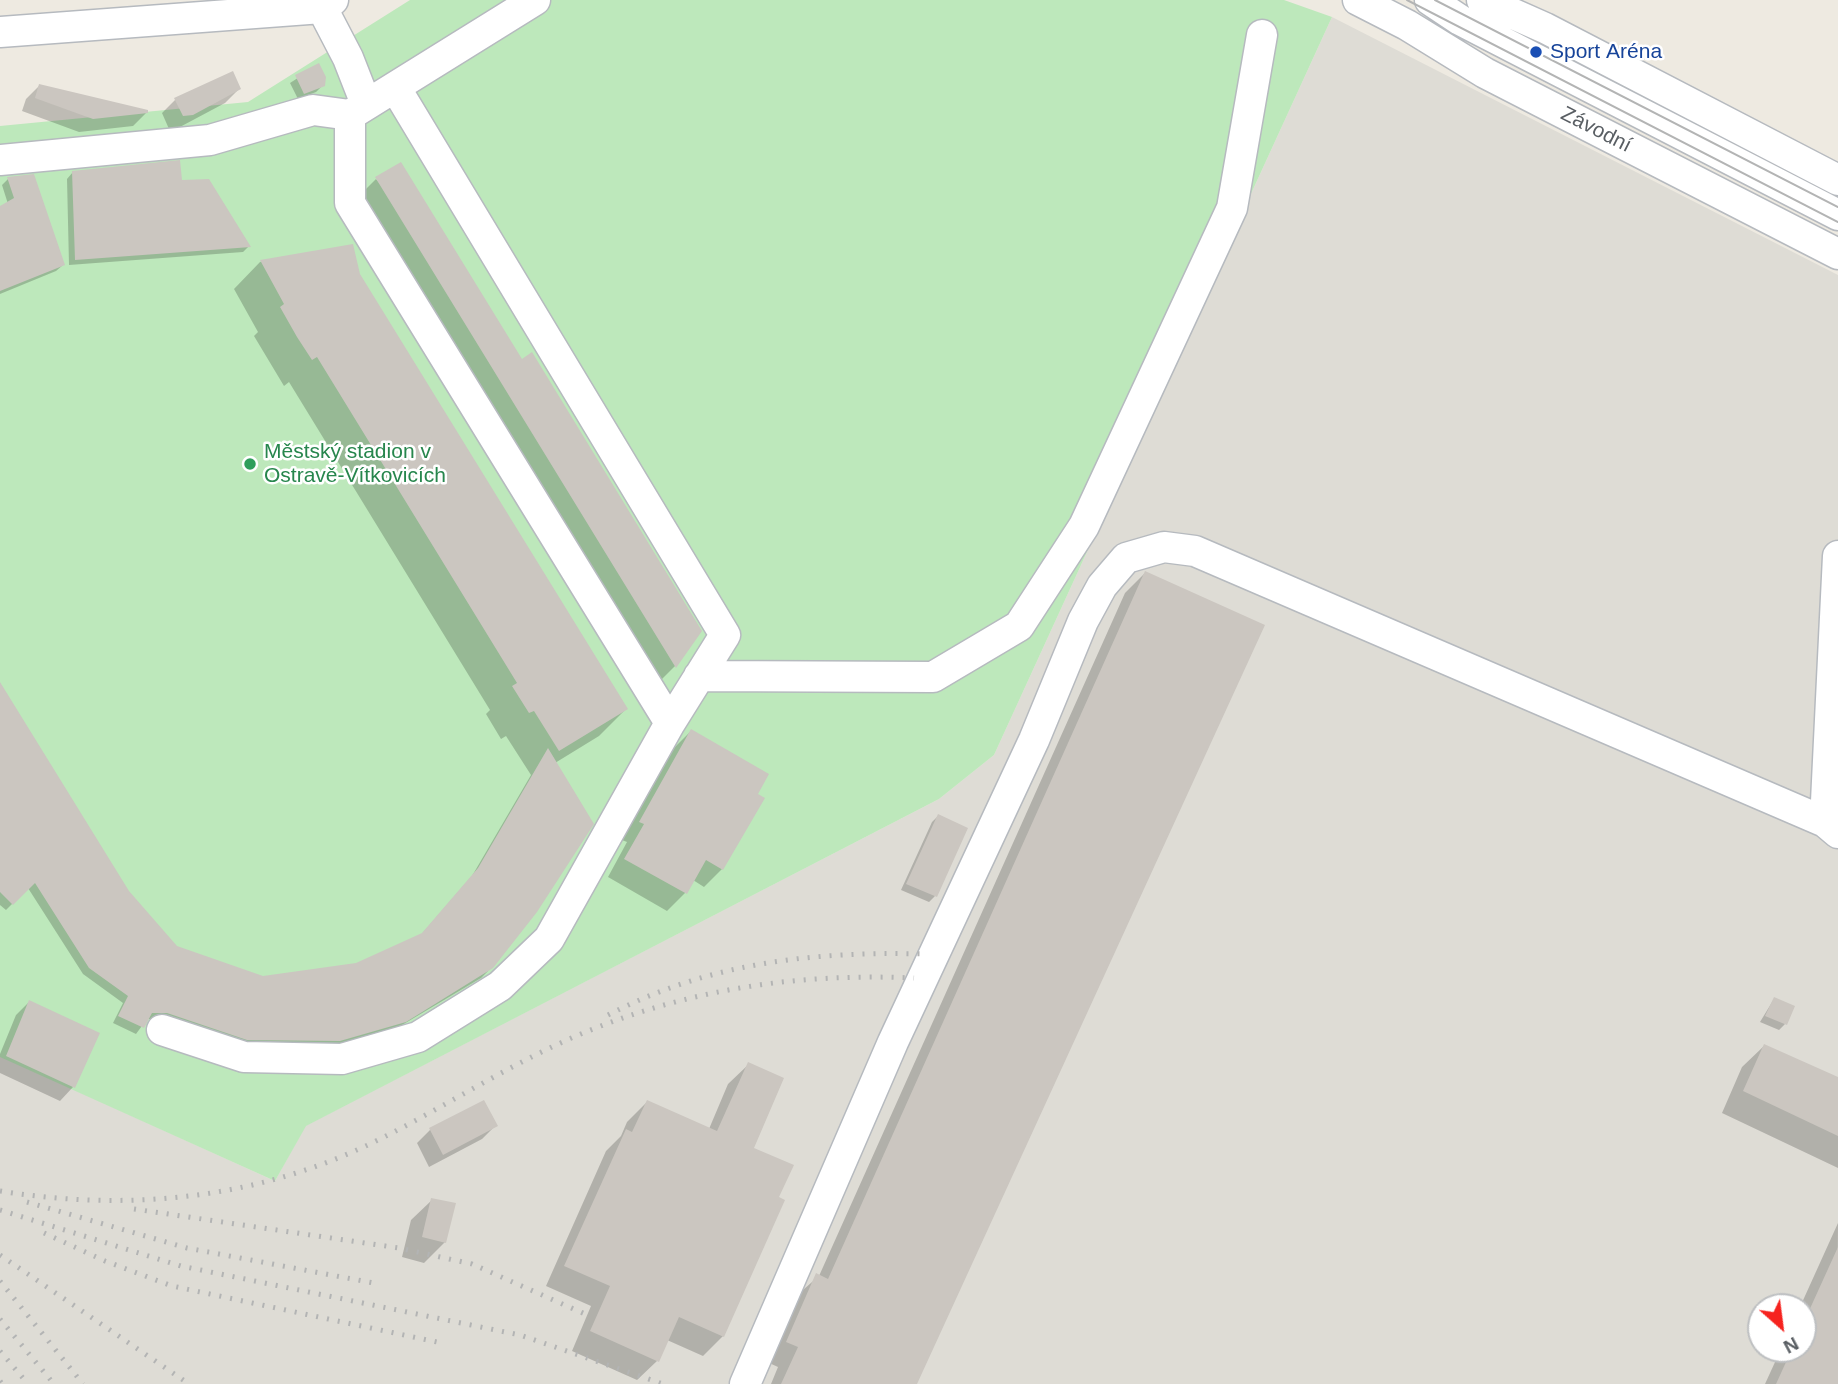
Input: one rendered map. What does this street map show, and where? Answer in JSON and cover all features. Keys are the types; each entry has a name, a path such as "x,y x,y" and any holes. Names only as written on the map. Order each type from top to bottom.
{"street":[{"path":"0,160 210,140 313,110 358,110 534,0"},
{"name":"Závodní","path":"1358,0 1408,26 1485,73 1838,254"},
{"path":"1401,0 1471,10 1838,215"},
{"path":"1430,0 1545,29 1838,180"},
{"path":"0,32 327,4 348,58 358,110 350,202 670,723"},
{"path":"699,676 933,677 1018,626 1084,526 1232,208 1262,35"},
{"path":"162,1030 244,1057 342,1059 418,1037 500,986 549,939 670,723 725,635 394,87"},
{"path":"745,1384 893,1042 1034,740 1083,621 1102,586 1126,558 1164,547 1195,551 1832,827 1838,556"}],"shaded area":[{"path":"1332,17 1838,275 1838,1384 0,1384 0,1056 275,1181 305,1126 939,799 994,755"}],"green space":[{"path":"410,0 1284,0 1332,17 994,755 939,799 306,1126 275,1181 0,1057 0,126 248,102"}],"building":[{"path":"319,63 326,77 325,86 304,94 295,75"},
{"path":"233,71 241,89 193,115 183,116 174,98"},
{"path":"39,84 148,110 148,113 93,119 35,98"},
{"path":"180,160 182,180 209,179 251,247 75,260 72,171"},
{"path":"401,162 522,359 532,352 702,631 676,668 375,177"},
{"path":"34,174 65,265 0,291 0,206 14,198 7,177"},
{"path":"353,244 360,274 628,709 559,751 534,711 529,713 512,686 517,683 317,357 312,360 297,337 280,307 284,304 260,260"},
{"path":"1145,571 1265,625 917,1384 781,1384 798,1347 786,1342 816,1273 828,1279"},
{"path":"0,682 129,891 177,946 263,976 356,963 422,933 478,868 548,748 594,824 537,912 493,968 406,1022 340,1041 247,1040 167,1013 152,1013 144,1028 118,1016 128,996 89,968 35,883 13,905 0,892"},
{"path":"691,729 769,774 758,794 765,798 723,870 706,860 687,894 624,859 644,824 639,822"},
{"path":"938,814 968,828 937,897 906,884"},
{"path":"1774,997 1795,1006 1787,1025 1765,1016"},
{"path":"29,1000 100,1033 75,1088 6,1056"},
{"path":"1764,1044 1838,1077 1838,1136 1743,1091"},
{"path":"748,1062 784,1078 754,1148 794,1165 779,1197 785,1200 724,1337 679,1317 659,1362 590,1331 610,1286 564,1266 626,1129 632,1132 647,1100 717,1131"},
{"path":"484,1100 498,1126 443,1155 429,1128"},
{"path":"431,1198 456,1203 446,1243 422,1237"},
{"path":"1838,1247 1838,1384 1776,1384 1786,1363 1817,1363 1817,1293"}],"tram line":[{"path":"1407,0 1838,222"},
{"path":"1435,0 1838,207"}],"railway":[{"path":"608,1015 684,983 762,964 842,955 925,954"},
{"path":"0,1191 48,1197 145,1200 239,1188 331,1161 403,1127 537,1054 632,1015 671,1003 750,986 831,978 914,978"},
{"path":"27,1202 187,1248 379,1284"},
{"path":"134,1209 399,1248 472,1264 585,1314"},
{"path":"0,1210 181,1266 520,1335 663,1384"},
{"path":"44,1233 105,1261 172,1286 437,1342"},
{"path":"0,1255 189,1384"},
{"path":"0,1281 83,1384"},
{"path":"0,1319 54,1384"},
{"path":"0,1351 28,1384"}],"place":[{"name":"Sport Aréna","path":"1536,52"},
{"name":"Městský stadion v Ostravě-Vítkovicích","path":"250,464"}]}
